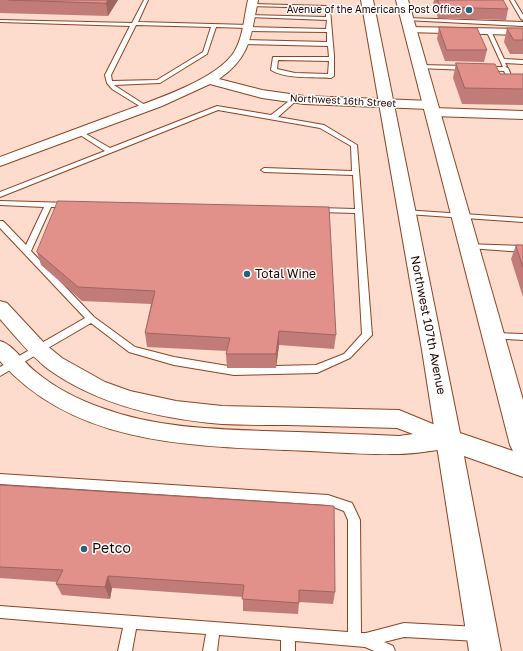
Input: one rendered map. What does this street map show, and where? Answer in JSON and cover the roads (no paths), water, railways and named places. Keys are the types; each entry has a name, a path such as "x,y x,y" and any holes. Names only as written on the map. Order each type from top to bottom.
{"main road":[{"name":"Northwest 107th Avenue","path":"367,0 449,440 483,642"},
{"path":"402,0 523,445"},
{"path":"449,440 523,466"}],"street":[{"path":"0,162 146,108 209,80 231,65 236,59 244,42 252,2"},
{"path":"409,24 488,31 523,32"},
{"name":"Northwest 16th Street","path":"220,73 267,86 300,92 523,116"},
{"name":"Northwest 16th Street","path":"209,80 262,94 320,102 385,100"},
{"path":"0,307 39,350 71,374 98,388 148,404 197,412 222,414 400,419 449,440"},
{"path":"0,348 7,368 28,378 49,392 77,407 129,426 166,434 212,438 399,445 449,440"}],"lane":[{"path":"146,0 108,72 110,83 117,90 146,108"},
{"path":"512,0 523,19"},
{"path":"252,2 324,7 328,9 331,59 331,76 284,73 274,70 275,58 331,59"},
{"path":"0,21 214,25 329,19"},
{"path":"248,24 329,31"},
{"path":"409,24 523,24"},
{"path":"110,83 158,82 204,53 214,25"},
{"path":"488,31 509,77 523,78"},
{"path":"244,42 330,44"},
{"path":"502,61 523,62"},
{"path":"420,67 506,69"},
{"path":"272,118 295,99"},
{"path":"0,195 217,108 322,126 354,145 367,335 347,356 317,369 234,371 174,362 132,350 91,319 0,222"},
{"path":"79,132 110,152"},
{"path":"264,170 356,173"},
{"path":"0,203 79,205"},
{"path":"26,251 49,204"},
{"path":"306,210 359,211"},
{"path":"407,212 523,220"},
{"path":"469,246 523,249"},
{"path":"7,368 91,319"},
{"path":"493,336 523,337"},
{"path":"0,479 328,500 348,507 354,520 361,640"},
{"path":"0,612 361,640 388,651"},
{"path":"125,651 131,622"},
{"path":"210,651 213,628"},
{"path":"361,640 404,630 483,642"},
{"path":"288,634 288,651"}],"place":[{"name":"Avenue of the Americans Post Office","path":"469,10"},
{"name":"Total Wine","path":"247,274"},
{"name":"Petco","path":"84,549"}]}
